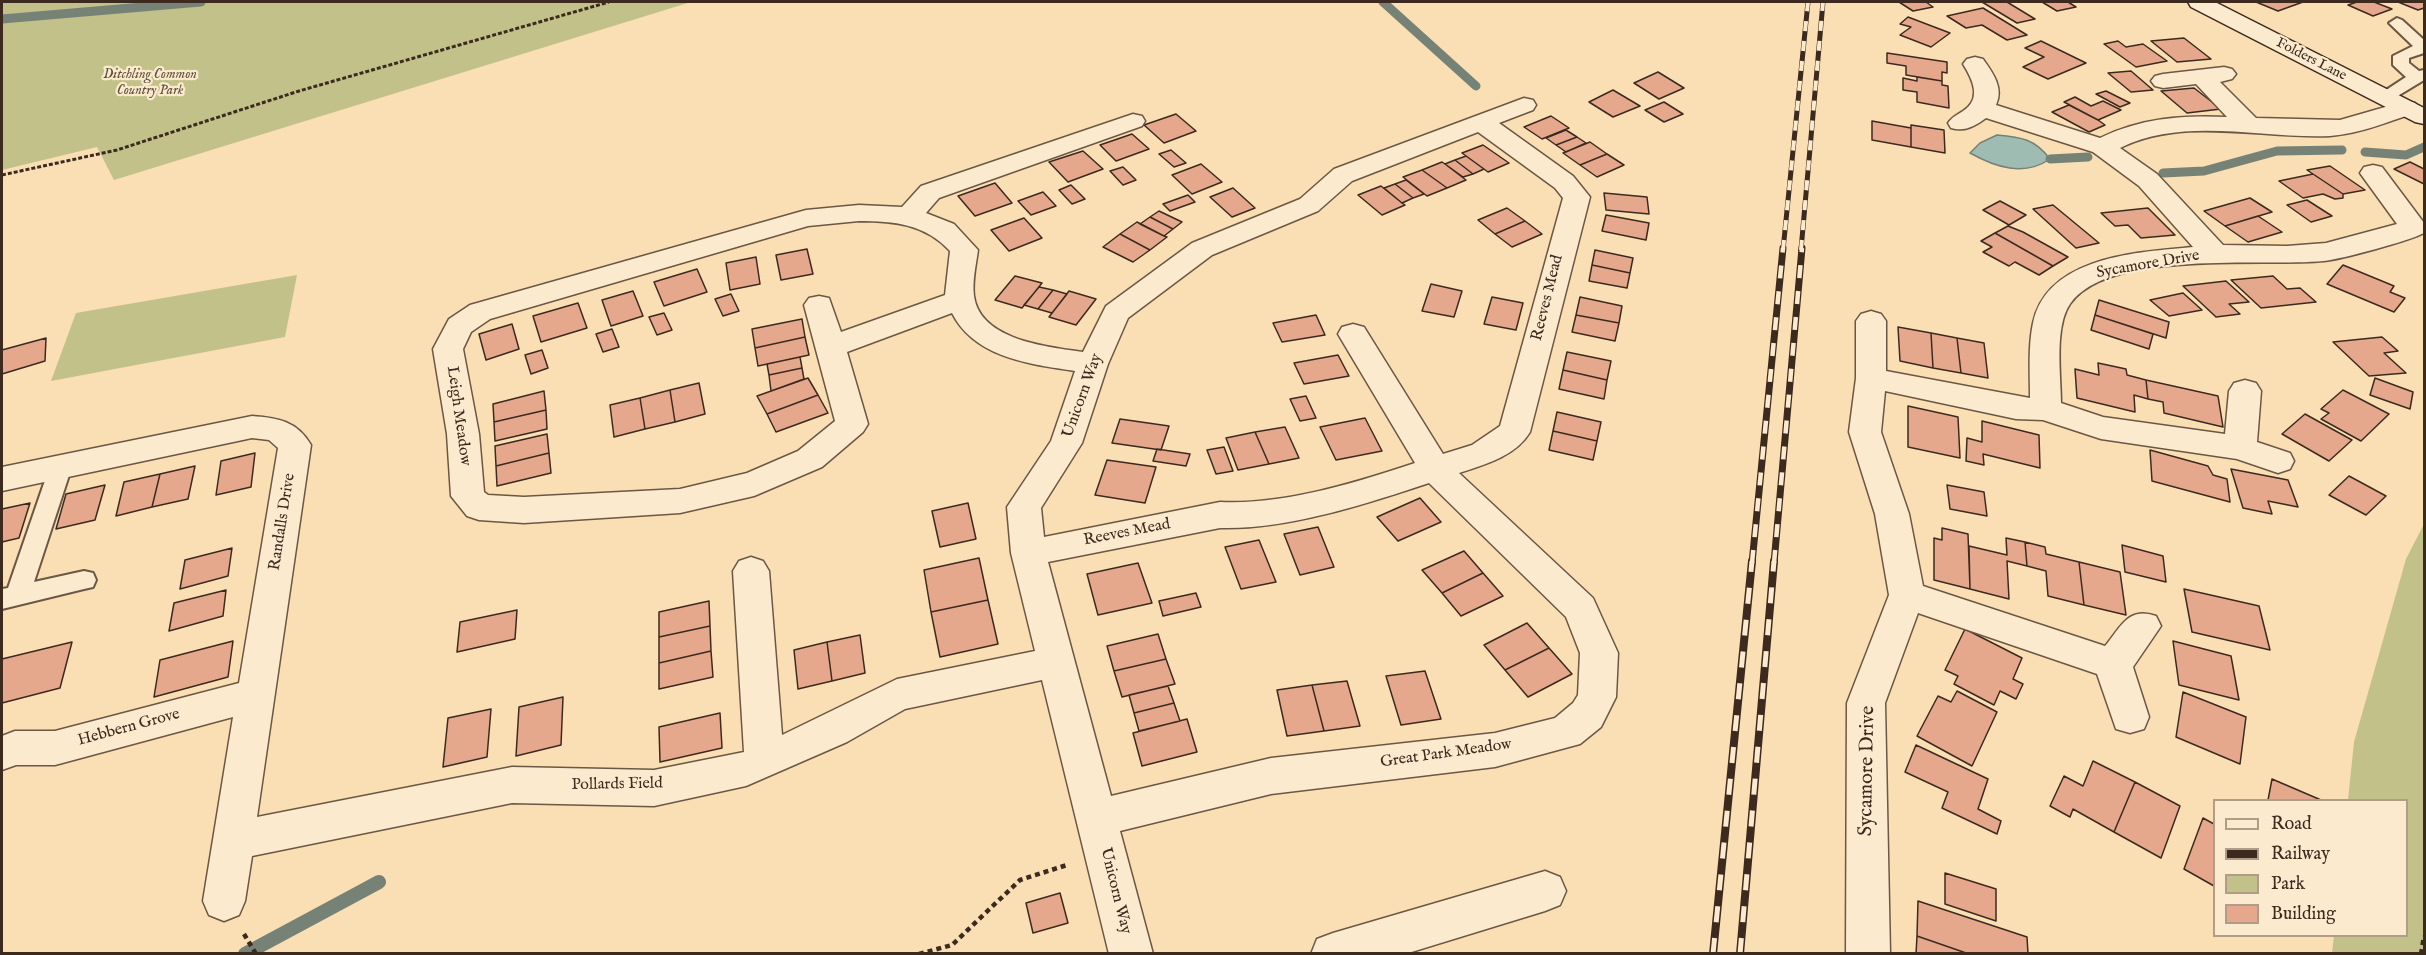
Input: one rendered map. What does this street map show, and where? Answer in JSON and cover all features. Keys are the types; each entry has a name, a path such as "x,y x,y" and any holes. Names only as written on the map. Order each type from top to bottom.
{"street":[{"name":"Folders Lane","path":"2199,2 2405,108"},
{"path":"1960,123 1973,117 1983,108 1988,90 1986,81 1975,64"},
{"path":"2163,81 2213,76 2249,125"},
{"name":"Unicorn Way","path":"1131,954 1028,553 1024,507 1066,443 1093,364 1116,313 1202,249 1309,205 1343,175 1524,105"},
{"name":"Sycamore Drive","path":"1983,108 2102,147 2148,180 2215,254"},
{"path":"2102,147 2133,132 2164,127 2212,123 2340,127 2405,108"},
{"path":"909,215 930,192 1133,121"},
{"name":"Reeves Mead","path":"1028,553 1220,514 1248,516 1361,494 1483,453 1514,432 1577,197 1564,182 1482,123"},
{"name":"Sycamore Drive","path":"2045,409 2048,320 2056,299 2070,285 2100,271 2171,258 2215,254 2287,255 2327,252 2414,228 2373,173"},
{"name":"Leigh Meadow","path":"819,305 852,424 810,459 754,484 680,501 524,510 478,507 468,496 463,434 448,349 459,326 480,312 806,218 854,212 909,215 945,231 964,250 960,300"},
{"path":"830,346 960,300 982,334 1013,350 1093,364"},
{"path":"1871,321 1871,378 1865,432 1892,514 1907,595 2114,664"},
{"path":"1353,334 1436,469"},
{"path":"1871,378 2016,408 2045,409 2101,428 2240,448 2278,461"},
{"path":"2240,448 2245,391"},
{"name":"Randalls Drive","path":"2,478 252,427 277,429 295,445 224,901"},
{"name":"Great Park Meadow","path":"1101,836 1271,776 1495,750 1566,732 1587,715 1597,697 1599,653 1580,608 1541,573 1436,469"},
{"path":"751,571 764,761"},
{"name":"Sycamore Drive","path":"1868,954 1866,703 1907,595"},
{"path":"2114,664 2143,626"},
{"name":"Pollards Field","path":"233,841 512,785 654,788 746,769 833,730 897,695 1056,662"},
{"path":"2114,664 2130,717"},
{"name":"Hebbern Grove","path":"2,753 15,748 55,748 255,695"},
{"path":"1333,954 1545,891"}],"lane":[{"path":"2397,22 2424,47 2401,56 2401,65 2420,76 2405,108"},
{"path":"10,597 62,466"},
{"path":"10,597 84,580"}],"path":[{"path":"2,175 117,150 299,91 609,2"},
{"path":"919,954 952,945 1020,880 1101,836"},
{"path":"2421,954 2424,936"}],"green space":[{"name":"Ditchling Common Country Park","path":"2,2 691,2 114,180 97,147 2,170"},
{"path":"297,275 285,337 51,381 76,313"},
{"path":"2424,524 2424,953 2332,953 2334,937 2408,937 2408,799 2348,799 2354,742 2406,559"}],"water":[{"path":"1997,135 2027,140 2039,147 2050,159 2030,168 2020,169 1999,166 1970,153 1980,143"}],"building":[{"path":"1899,2 1926,2 1933,7 1913,11"},
{"path":"1982,2 2007,2 2035,19 2017,23"},
{"path":"2042,2 2068,2 2076,7 2057,11"},
{"path":"2256,2 2303,2 2278,11"},
{"path":"2357,2 2374,2 2392,9 2373,16 2348,5"},
{"path":"2398,2 2424,2 2424,8 2418,10"},
{"path":"1983,8 2027,35 2007,40 1982,25 1966,28 1947,16"},
{"path":"1908,17 1950,33 1931,47 1900,35 1911,27 1900,24"},
{"path":"2184,38 2211,59 2177,62 2151,41"},
{"path":"2041,41 2086,63 2048,79 2023,67 2044,57 2025,48"},
{"path":"2118,41 2126,47 2143,44 2167,61 2136,67 2104,44"},
{"path":"1887,53 1947,62 1947,73 1942,72 1942,81 1906,75 1906,66 1887,63"},
{"path":"2131,71 2153,90 2131,92 2108,73"},
{"path":"1658,72 1684,88 1659,99 1634,83"},
{"path":"1917,77 1942,81 1942,85 1948,86 1949,108 1917,102 1917,92 1903,90 1903,78 1917,81"},
{"path":"2194,88 2221,109 2187,113 2161,91"},
{"path":"1613,90 1640,106 1613,117 1589,102"},
{"path":"2106,91 2130,103 2120,107 2096,94"},
{"path":"2075,97 2091,106 2103,101 2121,110 2098,120 2064,102"},
{"path":"1664,102 1683,114 1664,122 1645,110"},
{"path":"2069,105 2105,125 2089,132 2052,112"},
{"path":"1176,114 1196,131 1164,143 1144,125"},
{"path":"1551,116 1569,128 1542,139 1524,127"},
{"path":"1872,121 1911,128 1911,147 1872,140"},
{"path":"1911,125 1944,130 1945,153 1911,147"},
{"path":"1566,130 1577,137 1556,145 1546,138"},
{"path":"1132,134 1149,149 1116,161 1100,145"},
{"path":"1577,137 1586,143 1566,152 1556,145"},
{"path":"1590,142 1607,154 1580,165 1563,153"},
{"path":"1483,145 1509,163 1488,172 1462,153"},
{"path":"1171,150 1186,163 1174,167 1159,154"},
{"path":"1083,151 1103,169 1068,182 1049,162"},
{"path":"1607,154 1624,165 1597,177 1580,165"},
{"path":"1466,156 1484,169 1473,174 1455,160"},
{"path":"1455,160 1473,174 1463,177 1445,164"},
{"path":"1442,162 1466,180 1447,188 1422,170"},
{"path":"2410,162 2424,169 2424,184 2394,169"},
{"path":"1201,164 1222,182 1192,194 1172,175"},
{"path":"2330,166 2365,190 2343,194 2307,170"},
{"path":"1123,167 1136,180 1123,185 1110,171"},
{"path":"1422,170 1447,188 1427,196 1403,177"},
{"path":"2313,174 2343,194 2343,198 2335,199 2323,194 2303,198 2279,181"},
{"path":"1406,180 1424,194 1413,198 1395,184"},
{"path":"995,183 1012,203 975,216 958,196"},
{"path":"1395,184 1413,198 1402,203 1384,188"},
{"path":"1071,185 1085,199 1072,204 1059,190"},
{"path":"1381,186 1405,205 1382,215 1358,195"},
{"path":"1233,188 1255,208 1232,217 1210,197"},
{"path":"1043,192 1056,206 1031,215 1018,201"},
{"path":"1604,193 1647,197 1649,214 1606,210"},
{"path":"1188,195 1195,202 1170,211 1163,204"},
{"path":"2250,198 2272,212 2225,226 2204,211"},
{"path":"2307,200 2332,216 2311,222 2287,205"},
{"path":"2000,201 2026,215 2009,225 1983,210"},
{"path":"2053,205 2099,243 2076,248 2033,209"},
{"path":"1507,208 1525,221 1495,234 1478,220"},
{"path":"2148,208 2175,235 2141,238 2128,225 2115,226 2101,213"},
{"path":"1159,211 1182,222 1173,229 1150,217"},
{"path":"1606,215 1649,223 1646,240 1602,231"},
{"path":"2258,216 2282,232 2248,242 2225,226"},
{"path":"1150,217 1173,229 1164,236 1140,224"},
{"path":"1024,218 1042,238 1009,251 991,230"},
{"path":"1525,221 1542,234 1512,247 1495,234"},
{"path":"1137,222 1167,237 1150,250 1120,234"},
{"path":"2008,226 2068,257 2053,266 1995,233"},
{"path":"1995,233 2053,266 2039,275 2015,262 2009,266 1983,252 1992,247 1981,241"},
{"path":"1120,234 1150,250 1133,262 1103,247"},
{"path":"807,249 813,274 781,280 776,255"},
{"path":"1595,250 1633,258 1630,273 1592,265"},
{"path":"756,257 760,284 730,290 726,263"},
{"path":"1592,265 1630,273 1627,288 1589,281"},
{"path":"2343,265 2394,286 2390,292 2405,298 2394,312 2327,284"},
{"path":"697,269 707,292 664,306 654,282"},
{"path":"1015,276 1042,283 1022,308 995,300"},
{"path":"2273,276 2287,289 2300,288 2316,302 2261,308 2231,280"},
{"path":"2226,281 2249,302 2229,304 2240,314 2216,317 2183,286"},
{"path":"1431,284 1462,291 1454,317 1422,311"},
{"path":"1039,287 1053,290 1038,309 1024,305"},
{"path":"1053,290 1067,294 1052,313 1038,309"},
{"path":"633,291 643,316 611,326 602,300"},
{"path":"1069,291 1096,299 1076,325 1049,317"},
{"path":"2183,293 2202,310 2169,316 2150,300"},
{"path":"731,294 739,311 723,316 715,299"},
{"path":"1492,297 1523,303 1516,330 1484,324"},
{"path":"1580,297 1622,306 1619,323 1576,315"},
{"path":"2099,300 2169,322 2166,338 2095,315"},
{"path":"578,303 587,328 541,342 533,316"},
{"path":"664,313 672,330 657,335 649,317"},
{"path":"1316,315 1325,335 1282,342 1273,323"},
{"path":"1576,315 1619,323 1615,341 1572,332"},
{"path":"2095,315 2153,334 2149,349 2091,330"},
{"path":"802,319 805,337 755,348 752,329"},
{"path":"512,324 519,349 486,360 479,334"},
{"path":"1898,327 1931,333 1933,368 1900,361"},
{"path":"612,329 619,347 603,352 596,334"},
{"path":"1931,333 1957,338 1961,373 1933,368"},
{"path":"805,337 809,355 758,366 755,348"},
{"path":"2382,337 2398,351 2384,353 2406,373 2369,376 2333,342"},
{"path":"46,338 45,361 2,374 2,350"},
{"path":"1957,338 1984,343 1988,378 1961,373"},
{"path":"542,350 548,368 531,374 525,355"},
{"path":"1567,352 1611,361 1607,380 1563,370"},
{"path":"1338,355 1349,376 1304,384 1294,363"},
{"path":"800,357 802,368 769,375 767,364"},
{"path":"2098,363 2126,369 2127,375 2146,380 2148,399 2134,395 2135,412 2077,398 2075,369 2099,375"},
{"path":"802,368 804,379 771,391 769,375"},
{"path":"1563,370 1607,380 1604,399 1559,389"},
{"path":"808,378 818,395 767,414 757,396"},
{"path":"2375,378 2413,392 2410,409 2370,395"},
{"path":"2146,380 2218,396 2223,427 2164,413 2163,402 2148,399"},
{"path":"699,383 705,414 675,422 670,390"},
{"path":"670,390 675,422 645,429 640,398"},
{"path":"2343,390 2389,414 2361,441 2321,419 2329,413 2321,409"},
{"path":"544,391 546,410 494,422 493,404"},
{"path":"818,395 828,413 776,432 767,414"},
{"path":"1306,396 1316,418 1300,421 1290,399"},
{"path":"640,398 645,429 614,437 610,405"},
{"path":"1908,406 1958,417 1960,458 1908,447"},
{"path":"546,410 547,429 495,441 494,422"},
{"path":"1557,412 1601,422 1597,441 1553,431"},
{"path":"2305,414 2352,440 2329,461 2282,434"},
{"path":"1365,418 1382,451 1336,460 1320,427"},
{"path":"1120,419 1169,426 1161,450 1112,443"},
{"path":"1982,421 2039,435 2040,468 1983,454 1984,465 1966,461 1967,438 1982,442"},
{"path":"1285,427 1299,458 1269,464 1255,432"},
{"path":"1553,431 1597,441 1593,460 1549,450"},
{"path":"1255,432 1269,464 1238,470 1226,438"},
{"path":"547,434 549,453 496,466 495,446"},
{"path":"1224,447 1233,471 1216,474 1207,450"},
{"path":"1157,449 1190,454 1186,466 1153,461"},
{"path":"2150,450 2208,466 2213,475 2227,479 2230,502 2152,481"},
{"path":"255,453 251,487 216,495 221,461"},
{"path":"549,453 551,473 497,486 496,466"},
{"path":"1107,460 1156,467 1145,503 1095,495"},
{"path":"195,466 188,499 152,507 160,474"},
{"path":"2231,469 2288,480 2298,507 2268,501 2272,514 2243,508"},
{"path":"160,474 152,507 116,516 124,482"},
{"path":"2349,476 2386,496 2366,515 2329,495"},
{"path":"105,485 95,520 56,529 66,494"},
{"path":"1947,485 1984,492 1987,516 1950,509"},
{"path":"1420,498 1441,522 1398,541 1377,517"},
{"path":"30,503 19,538 2,542 2,509"},
{"path":"968,503 976,539 940,547 932,511"},
{"path":"1318,527 1334,567 1300,575 1284,534"},
{"path":"1942,528 1968,534 1970,589 1934,580 1934,538 1942,540"},
{"path":"2006,538 2025,542 2027,566 2007,561 2009,599 1970,589 1969,546 2007,555"},
{"path":"1259,540 1276,582 1241,589 1225,547"},
{"path":"2025,542 2045,547 2046,554 2079,562 2084,605 2048,596 2046,571 2027,566"},
{"path":"2122,545 2163,556 2166,582 2125,572"},
{"path":"232,548 228,576 180,589 185,560"},
{"path":"1464,551 1483,573 1442,593 1422,570"},
{"path":"979,558 988,600 931,612 924,570"},
{"path":"2079,562 2120,572 2126,615 2084,605"},
{"path":"1138,563 1152,603 1098,615 1087,574"},
{"path":"1483,573 1503,596 1461,616 1442,593"},
{"path":"2184,589 2259,606 2270,650 2192,632"},
{"path":"226,590 223,616 169,631 174,603"},
{"path":"1196,593 1201,607 1163,616 1159,601"},
{"path":"988,600 998,644 940,657 931,612"},
{"path":"709,601 710,626 659,637 659,612"},
{"path":"517,610 515,639 457,652 460,622"},
{"path":"1527,623 1549,648 1505,670 1484,645"},
{"path":"710,626 711,651 659,663 659,637"},
{"path":"1965,629 2022,658 2013,679 2023,684 2016,699 2000,691 1994,705 1954,684 1958,676 1945,670"},
{"path":"1158,634 1166,659 1114,671 1107,646"},
{"path":"860,635 865,673 832,681 827,642"},
{"path":"233,641 228,677 154,697 160,660"},
{"path":"2173,641 2231,656 2239,700 2179,685"},
{"path":"72,642 60,688 2,703 2,659"},
{"path":"827,642 832,681 798,689 794,650"},
{"path":"1549,648 1572,674 1528,697 1505,670"},
{"path":"711,651 713,677 659,689 659,663"},
{"path":"1166,659 1175,684 1122,697 1114,671"},
{"path":"1425,671 1441,719 1401,725 1386,676"},
{"path":"1347,681 1360,726 1324,731 1312,685"},
{"path":"1312,685 1324,731 1287,736 1277,690"},
{"path":"1168,686 1174,703 1134,713 1129,695"},
{"path":"1957,691 1997,712 1972,766 1917,736 1938,696 1951,702"},
{"path":"2183,692 2246,717 2240,764 2176,737"},
{"path":"563,697 561,745 516,756 519,707"},
{"path":"1174,703 1180,721 1139,731 1134,713"},
{"path":"491,709 487,757 443,767 448,718"},
{"path":"720,713 722,748 660,762 659,727"},
{"path":"1187,719 1197,752 1142,766 1133,733"},
{"path":"1916,745 1988,779 1978,809 2001,821 1997,834 1942,808 1948,792 1905,772"},
{"path":"2093,761 2135,782 2114,832 2073,809 2070,817 2050,806 2064,776 2083,786"},
{"path":"2272,779 2319,799 2268,799"},
{"path":"2135,782 2180,806 2161,858 2114,832"},
{"path":"2203,818 2213,823 2213,885 2184,869"},
{"path":"1945,873 1996,889 1996,921 1945,904"},
{"path":"1060,893 1068,923 1033,933 1026,903"},
{"path":"1918,901 2027,937 2028,954 1969,954 1917,936"},
{"path":"1917,936 1969,954 1916,954"}],"waterway":[{"path":"2,19 201,2"},
{"path":"1383,2 1476,86"},
{"path":"2365,152 2406,155 2424,147"},
{"path":"2163,173 2204,171 2277,151 2342,150"},
{"path":"2050,159 2088,157"},
{"path":"245,954 379,882"}],"railway":[{"path":"1783,250 1808,2"},
{"path":"1801,250 1823,2"},
{"path":"1752,563 1783,248"},
{"path":"1774,563 1802,248"},
{"path":"1713,954 1752,561"},
{"path":"1740,954 1774,561"}]}
